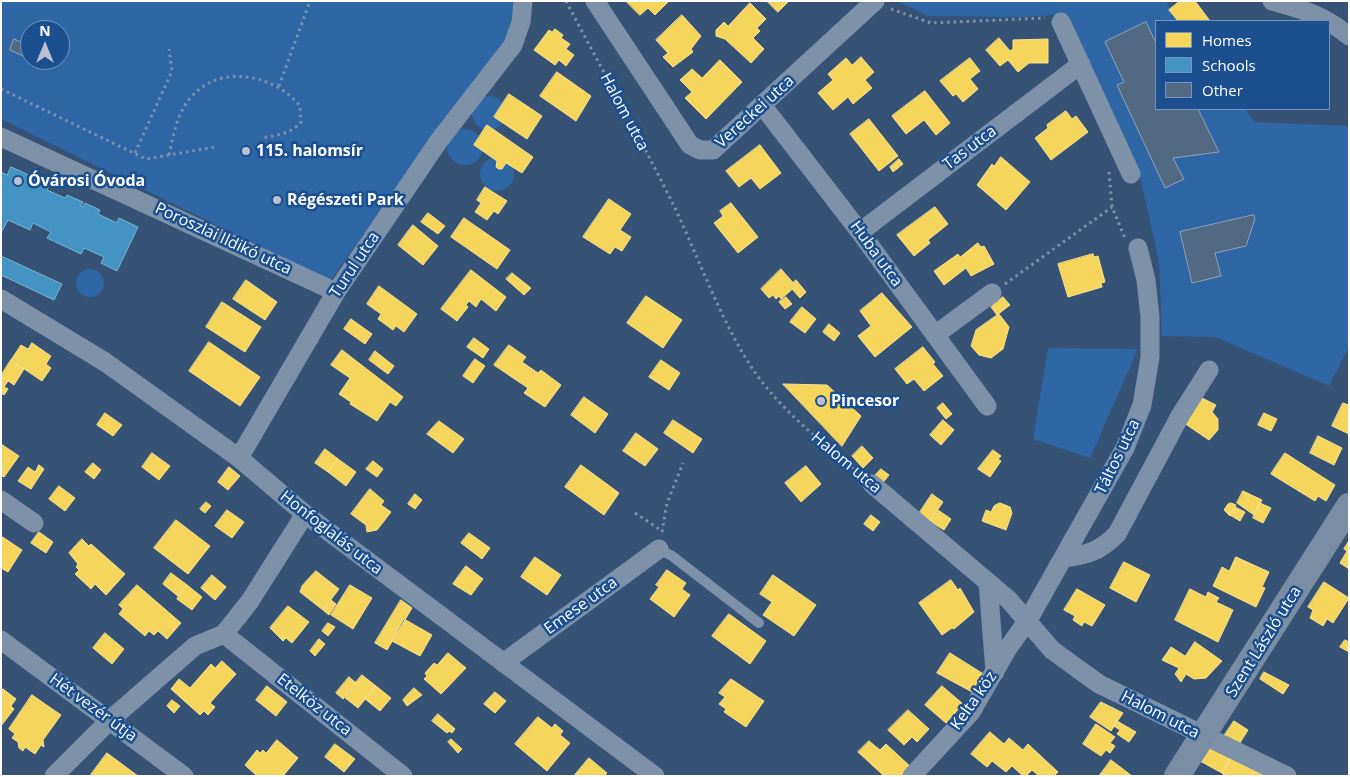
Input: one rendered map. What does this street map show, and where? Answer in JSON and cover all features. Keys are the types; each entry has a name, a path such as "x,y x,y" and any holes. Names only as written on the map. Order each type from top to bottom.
{"street":[{"name":"Turul utca","path":"239,458 336,292 438,142 514,45 521,22 523,1"},
{"name":"Vereckei utca","path":"595,1 690,145 700,150 713,150 762,105 881,4"},
{"path":"1272,1 1307,10 1328,20"},
{"path":"1061,22 1130,174"},
{"path":"1330,22 1349,36"},
{"name":"Tas utca","path":"860,232 1081,64"},
{"name":"Huba utca","path":"762,105 860,232 987,406"},
{"name":"Poroszlai Ildikó utca","path":"1,137 336,292"},
{"name":"Táltos utca","path":"1028,620 1125,448 1142,406 1150,358 1150,317 1138,250"},
{"path":"935,335 992,293"},
{"name":"Honfoglalás utca","path":"1,299 105,362 239,458 305,514 656,776"},
{"path":"1064,558 1084,555 1104,548 1117,534 1180,416 1209,370"},
{"name":"Halom utca","path":"872,484 988,582 1028,620 1052,650 1099,684 1287,776"},
{"path":"1,500 34,523"},
{"name":"Szent László utca","path":"1177,776 1349,506"},
{"path":"54,776 110,720 195,646 224,634 250,601 305,514"},
{"name":"Emese utca","path":"503,663 660,541"},
{"path":"988,582 995,674"},
{"name":"Kelta köz","path":"912,776 971,712 995,674 1008,648 1028,620"},
{"name":"Etelköz utca","path":"224,634 403,776"},
{"name":"Hét vezér útja","path":"1,640 184,776"}],"lane":[{"path":"660,541 672,556 759,623"}],"path":[{"path":"279,86 310,1"},
{"name":"Halom utca","path":"566,1 669,196 730,328 752,368 771,394 804,427 872,484"},
{"path":"881,4 931,23 1056,17 1061,22"},
{"path":"135,153 172,71 169,49"},
{"path":"169,155 176,122 195,93 212,83 239,76 252,77 279,86 300,106 301,122 289,132 262,138"},
{"path":"1,89 146,159 214,147"},
{"path":"992,293 1112,207 1132,253 1138,250"},
{"path":"660,541 667,503 683,463"},
{"path":"635,513 660,541"}],"shaded area":[{"name":"Régészeti Park","path":"1,1 514,1 509,34 330,281 1,119"},
{"path":"897,1 1166,1 1177,20 1155,20 1155,110 1246,110 1255,122 1349,126 1349,347 1329,386 1215,337 1162,336 1159,262 1139,172 1068,14 1023,17 928,16"},
{"path":"489,96 496,97 501,101 505,106 505,120 501,125 496,129 489,130 482,129 477,125 473,120 472,113 473,106 477,101 482,97"},
{"path":"465,129 477,135 483,147 477,159 465,165 453,159 447,147 453,135"},
{"path":"497,157 504,158 509,162 513,167 513,181 509,186 504,190 497,191 490,190 485,186 481,181 480,174 481,167 485,162 490,158"},
{"path":"90,269 100,273 104,283 100,293 90,297 80,293 76,283 80,273"},
{"path":"1048,348 1138,349 1090,458 1033,439"}],"building: Homes":[{"path":"626,1 669,1 655,15 648,8 640,15"},
{"path":"767,1 789,1 778,12"},
{"path":"1180,1 1195,1 1209,20 1177,20 1169,10"},
{"path":"750,3 766,19 757,28 760,31 753,38 764,49 751,63 725,39 716,36 716,30 724,22 728,26"},
{"path":"682,15 701,36 691,49 693,52 673,67 663,57 668,53 656,40"},
{"path":"555,29 563,35 561,38 570,44 566,49 574,55 566,66 559,60 555,65 534,50 549,30 552,32"},
{"path":"999,38 1010,51 1013,49 1013,40 1048,39 1048,63 1029,63 1018,72 1008,60 1000,66 986,50"},
{"path":"861,57 874,72 865,80 872,88 853,104 848,97 833,110 818,93 833,80 828,74 846,58 852,65"},
{"path":"970,58 980,71 970,79 978,89 963,102 956,94 953,96 940,81"},
{"path":"720,60 742,82 706,119 685,98 692,92 680,80 692,69 702,78"},
{"path":"557,72 591,96 576,121 540,96"},
{"path":"925,91 950,123 936,135 924,120 906,134 892,116"},
{"path":"509,94 542,116 527,139 494,117"},
{"path":"1066,111 1072,119 1076,116 1088,132 1051,160 1035,138 1048,128 1047,125"},
{"path":"869,119 898,156 879,171 850,134"},
{"path":"487,125 533,157 522,173 506,163 502,169 499,169 496,167 497,161 474,145"},
{"path":"760,145 781,173 760,189 751,178 739,187 726,171"},
{"path":"1001,157 1030,182 1006,210 977,185 992,164 994,166"},
{"path":"899,159 903,164 893,172 890,167"},
{"path":"485,187 507,201 498,214 494,211 487,220 475,212 481,203 477,200"},
{"path":"609,199 631,214 620,230 631,237 622,251 615,247 610,254 583,237"},
{"path":"731,203 758,237 738,253 714,223 723,216 720,211"},
{"path":"935,207 948,224 928,240 930,243 914,256 897,235"},
{"path":"428,213 445,226 438,234 421,222"},
{"path":"464,218 510,250 497,269 451,237"},
{"path":"413,225 438,246 423,265 398,245"},
{"path":"978,243 981,247 984,246 994,264 971,276 966,268 944,285 934,271 958,254 960,257"},
{"path":"1093,254 1094,257 1098,256 1105,282 1101,283 1102,287 1068,297 1058,264"},
{"path":"781,269 796,286 781,299 779,296 776,299 773,295 769,298 761,289"},
{"path":"471,270 506,297 496,311 481,299 476,307 469,301 466,305 468,307 457,321 441,309"},
{"path":"512,273 531,288 524,295 506,279"},
{"path":"246,280 277,302 265,320 233,299"},
{"path":"796,280 806,292 800,298 792,289 796,286 793,283"},
{"path":"379,286 417,314 404,332 396,326 393,330 378,319 381,314 367,304"},
{"path":"882,293 912,327 875,357 858,336 871,326 860,311"},
{"path":"646,296 682,320 663,348 627,323"},
{"path":"786,297 792,304 785,309 779,302"},
{"path":"1003,297 1010,305 997,315 991,307"},
{"path":"222,302 261,327 245,352 206,327"},
{"path":"802,307 816,319 805,333 790,322"},
{"path":"999,314 1009,327 1003,349 991,358 979,355 971,346 976,330"},
{"path":"351,319 372,334 365,344 344,329"},
{"path":"829,324 840,333 834,341 823,332"},
{"path":"474,338 489,349 483,358 467,347"},
{"path":"209,342 260,377 240,406 189,371"},
{"path":"32,343 51,356 46,364 51,368 42,381 11,360 21,345 28,349"},
{"path":"509,345 526,357 522,362 538,373 541,370 561,385 545,407 524,393 528,388 494,365"},
{"path":"923,347 943,376 924,391 914,379 907,384 895,369"},
{"path":"342,350 403,397 396,406 390,402 377,421 350,404 351,402 339,394 350,378 331,365"},
{"path":"375,351 394,366 388,374 369,360"},
{"path":"475,359 485,366 473,383 463,376"},
{"path":"11,360 24,369 14,385 1,376"},
{"path":"661,360 680,373 669,390 649,377"},
{"path":"1,376 8,381 4,387 8,389 4,395 1,393"},
{"name":"Pincesor","path":"783,384 827,385 861,416 842,446"},
{"path":"584,397 608,414 595,433 571,415"},
{"path":"1202,398 1216,405 1212,412 1218,419 1218,430 1209,440 1184,423"},
{"path":"943,403 952,414 946,419 937,408"},
{"path":"1343,403 1349,405 1349,434 1332,426"},
{"path":"105,413 122,425 113,436 97,425"},
{"path":"1264,413 1277,419 1271,431 1258,425"},
{"path":"673,420 702,439 693,453 664,433"},
{"path":"943,420 954,430 941,445 930,435"},
{"path":"439,421 464,439 453,453 427,434"},
{"path":"636,433 658,449 645,466 623,451"},
{"path":"1318,436 1342,448 1334,465 1310,453"},
{"path":"1,444 19,456 4,477 1,476"},
{"path":"862,446 873,458 863,468 852,456"},
{"path":"325,449 338,459 328,472 315,463"},
{"path":"993,450 1001,456 998,459 1001,461 990,477 978,469"},
{"path":"152,453 170,466 159,480 142,467"},
{"path":"1285,453 1335,485 1326,501 1318,496 1315,501 1271,474"},
{"path":"338,459 356,472 346,486 328,472"},
{"path":"373,461 383,469 377,477 366,469"},
{"path":"93,463 101,470 94,479 85,472"},
{"path":"39,465 44,469 31,489 18,481 28,467 35,472"},
{"path":"581,465 619,493 604,515 565,487"},
{"path":"806,466 821,484 801,502 785,483"},
{"path":"229,467 240,476 228,490 218,482"},
{"path":"881,469 889,475 881,485 873,478"},
{"path":"59,486 75,498 65,511 49,499"},
{"path":"370,489 384,501 381,505 391,512 377,530 367,532 366,525 351,514"},
{"path":"1243,491 1262,500 1254,515 1237,503"},
{"path":"415,494 422,500 415,509 408,504"},
{"path":"932,494 943,502 927,525 916,518"},
{"path":"206,502 211,506 205,513 200,509"},
{"path":"1000,503 1010,507 1012,513 1006,530 982,521 986,510 991,512 994,506"},
{"path":"1231,503 1236,505 1230,516 1224,510"},
{"path":"1260,503 1271,508 1263,523 1253,518"},
{"path":"1235,507 1245,512 1240,521 1230,515"},
{"path":"227,510 244,522 232,538 215,526"},
{"path":"938,510 951,519 944,530 930,521"},
{"path":"871,515 880,522 873,531 864,524"},
{"path":"176,520 210,546 188,574 154,548"},
{"path":"39,532 53,542 46,553 31,543"},
{"path":"469,533 490,548 482,559 461,543"},
{"path":"1,536 22,550 8,572 1,568"},
{"path":"82,539 89,546 91,544 125,574 106,595 95,584 91,589 75,574 79,570 76,567 78,564 69,553"},
{"path":"1349,541 1349,569 1340,563 1347,551 1344,549"},
{"path":"535,557 561,575 547,595 521,577"},
{"path":"1236,557 1269,572 1262,587 1265,588 1256,607 1213,586 1222,567 1229,571"},
{"path":"1124,562 1150,575 1136,602 1110,588"},
{"path":"466,566 483,579 471,595 453,584"},
{"path":"667,570 686,583 682,589 690,595 674,617 650,599 659,587 656,585"},
{"path":"316,571 339,589 323,610 300,592 302,586"},
{"path":"171,573 187,585 179,597 163,584"},
{"path":"212,575 226,587 215,600 201,588"},
{"path":"773,575 816,605 794,636 763,615 772,602 760,594"},
{"path":"951,580 958,590 960,588 974,612 954,629 952,628 942,635 919,603"},
{"path":"1324,582 1349,598 1333,623 1327,619 1323,626 1310,618 1313,610 1308,607"},
{"path":"137,585 181,623 167,639 158,631 154,635 149,631 145,636 119,614 123,609 119,605"},
{"path":"187,585 202,597 192,610 177,599"},
{"path":"350,585 372,598 353,629 331,615"},
{"path":"1077,589 1105,605 1092,626 1084,622 1082,626 1073,620 1075,616 1064,610"},
{"path":"1190,589 1206,597 1208,592 1219,598 1216,602 1233,610 1218,642 1175,620"},
{"path":"331,600 336,604 329,615 323,610"},
{"path":"401,600 412,608 387,650 375,643"},
{"path":"288,606 309,622 292,643 286,638 283,641 270,628"},
{"path":"729,614 766,641 750,664 712,636"},
{"path":"404,619 432,635 420,656 392,641"},
{"path":"328,623 335,627 328,636 322,631"},
{"path":"105,633 124,649 112,664 93,648"},
{"path":"319,639 325,644 315,656 310,651"},
{"path":"1345,640 1349,642 1349,652 1340,647"},
{"path":"1195,642 1222,661 1206,678 1194,679 1186,674 1181,682 1175,674 1179,668 1162,660 1171,647 1185,656"},
{"path":"448,653 466,668 441,694 424,679 427,676 425,673 434,663 437,665"},
{"path":"950,653 985,675 974,693 937,673"},
{"path":"222,661 236,674 210,703 215,707 208,715 204,711 200,715 171,689 179,679 190,688 211,664 215,668"},
{"path":"1264,672 1289,685 1283,694 1260,679"},
{"path":"362,675 376,686 358,708 344,697"},
{"path":"349,677 356,683 343,699 336,693"},
{"path":"731,679 764,701 746,727 724,712 726,709 719,704 725,697 719,693"},
{"path":"267,686 287,702 276,716 256,700"},
{"path":"376,686 391,698 380,711 365,699"},
{"path":"942,686 963,704 946,723 925,705"},
{"path":"414,688 422,695 407,706 403,700"},
{"path":"3,689 16,699 11,706 14,709 1,726 1,692"},
{"path":"495,692 506,701 495,713 484,704"},
{"path":"32,695 61,715 43,740 44,747 41,745 35,754 25,747 23,751 19,748 18,742 12,738 15,734 9,729"},
{"path":"172,700 180,706 174,713 167,706"},
{"path":"1101,702 1123,713 1111,731 1090,717"},
{"path":"908,710 929,729 917,742 912,737 904,745 888,730"},
{"path":"438,714 455,729 452,733 449,731 447,733 432,721"},
{"path":"538,717 552,728 555,724 563,731 560,735 570,743 547,771 515,744"},
{"path":"1117,721 1136,732 1129,742 1117,734 1120,730 1114,726"},
{"path":"1234,721 1248,730 1236,749 1224,736"},
{"path":"1096,724 1115,737 1110,743 1115,746 1110,753 1106,750 1101,756 1083,744"},
{"path":"990,732 1004,744 1009,738 1023,750 1028,744 1058,772 1054,776 1039,776 1032,770 1026,776 1023,776 1012,766 1006,772 992,761 987,767 971,754"},
{"path":"451,739 462,749 458,753 448,742"},
{"path":"277,740 298,758 283,776 257,776 245,765 257,750 260,753 263,750 266,753"},
{"path":"869,741 880,750 886,744 912,768 905,776 884,776 858,752"},
{"path":"335,744 355,759 344,772 325,757"},
{"path":"1209,744 1232,756 1222,773 1200,761"},
{"path":"107,753 138,776 90,776"},
{"path":"1232,756 1272,776 1225,776 1222,773"},
{"path":"589,758 607,773 604,776 574,776"},
{"path":"1111,760 1132,776 1100,775"}],"building: Schools":[{"path":"11,167 29,175 26,180 30,182 32,178 49,185 47,190 65,198 67,195 83,202 81,206 83,207 85,203 100,210 98,214 117,223 119,218 138,227 117,271 101,263 104,257 84,248 81,254 47,238 51,232 33,223 30,230 8,220 1,233 1,172 7,175"},
{"path":"1,256 62,284 54,300 1,275"}],"building: Other":[{"path":"1146,22 1155,41 1155,110 1198,110 1219,152 1173,158 1184,179 1165,188 1117,85 1124,82 1105,42"},
{"path":"14,39 20,42 20,54 10,50"},
{"path":"1254,215 1255,219 1246,246 1215,253 1221,276 1192,283 1180,232"}],"place":[{"name":"115. halomsír","path":"246,151"},
{"name":"Óvárosi Óvoda","path":"18,181"},
{"name":"Régészeti Park","path":"277,200"},
{"name":"Pincesor","path":"821,401"}]}
